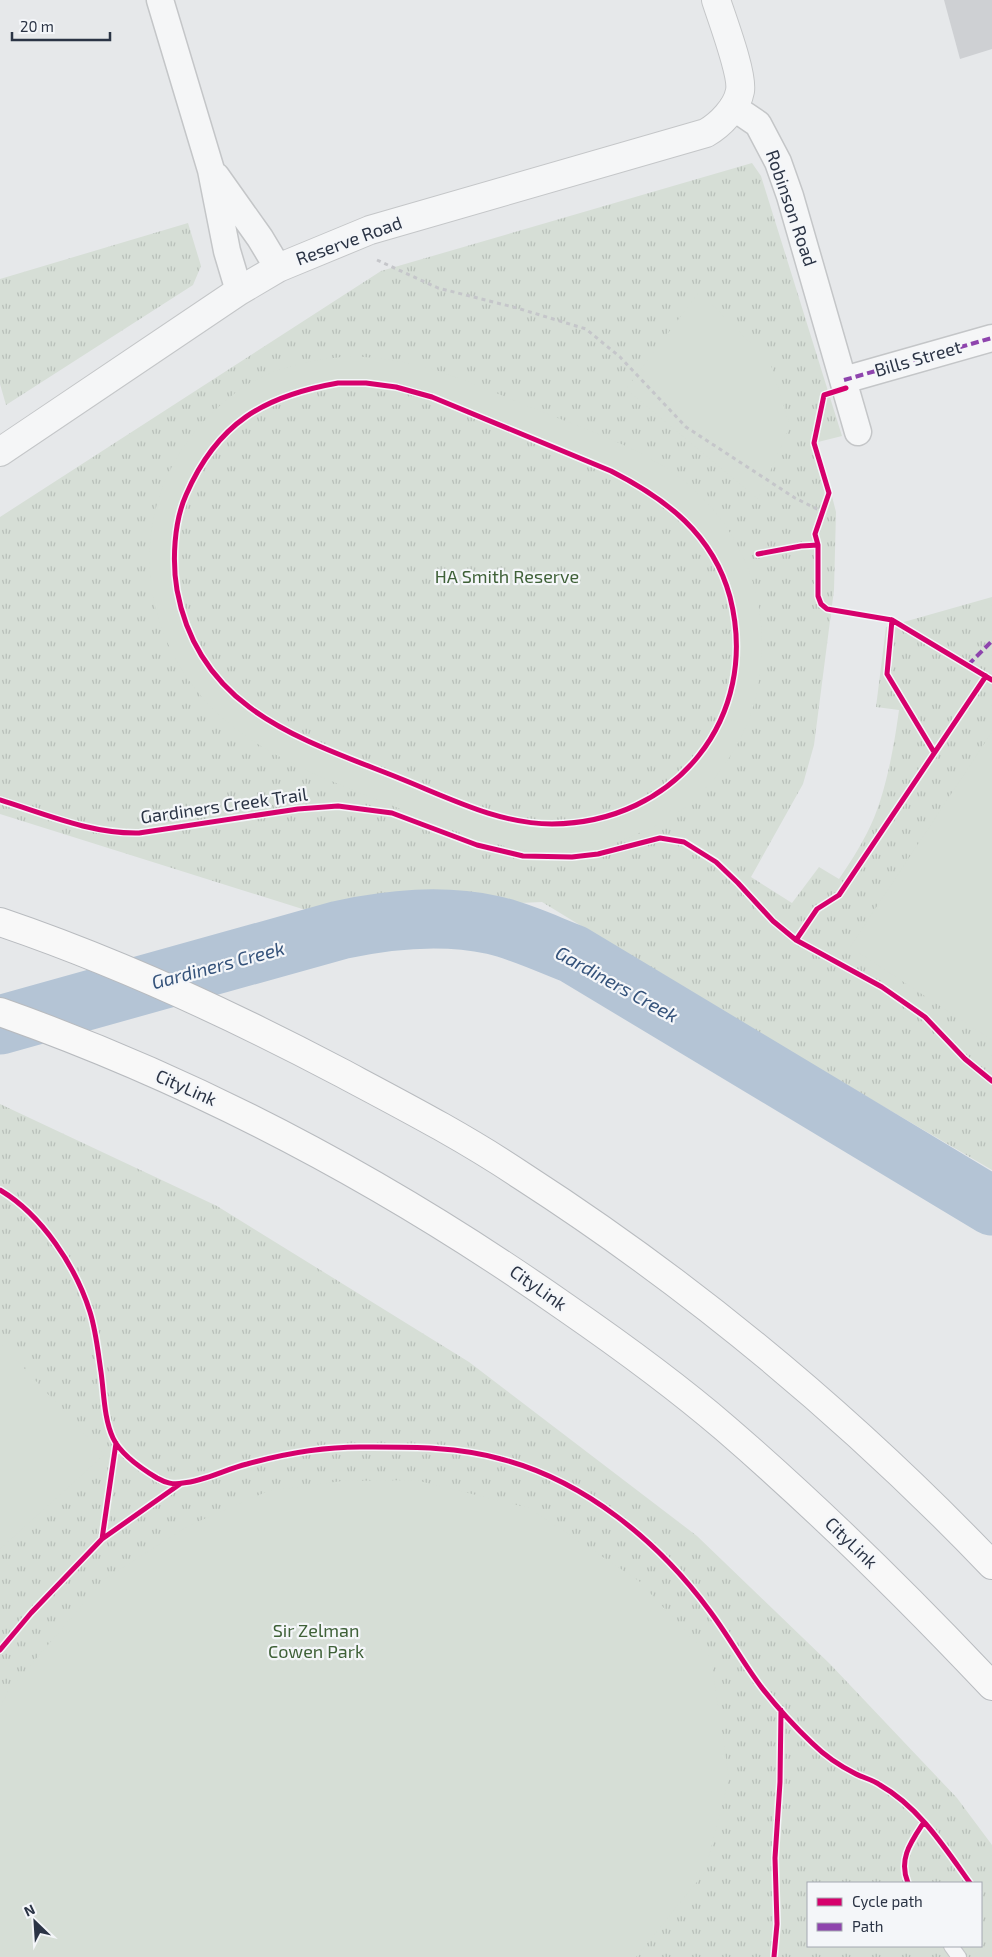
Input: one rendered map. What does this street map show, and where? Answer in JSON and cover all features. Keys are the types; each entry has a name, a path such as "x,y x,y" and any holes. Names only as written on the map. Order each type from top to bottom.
{"highway":[{"path":"0,922 63,944 162,985 250,1025 429,1119 521,1175 699,1300 784,1369 864,1439 943,1514 992,1566"},
{"name":"CityLink","path":"0,1012 126,1061 227,1107 324,1157 414,1208 504,1264 617,1343 723,1426 825,1517 921,1611 992,1686"}],"street":[{"path":"160,0 211,170 227,251 239,292"},
{"path":"716,0 738,72 740,91 733,107"},
{"name":"Reserve Road","path":"0,452 239,292 278,268 370,230 706,133 714,128 733,107"},
{"name":"Robinson Road","path":"733,107 758,124 778,162 790,196 858,432"},
{"path":"211,170 260,238 278,268"},
{"name":"Bills Street","path":"844,380 992,338"}],"path":[{"path":"338,242 438,288 517,308 586,329 620,357 686,427 795,498 822,512"},
{"path":"820,520 825,506"}],"green space":[{"name":"HA Smith Reserve","path":"752,163 761,176 842,436 818,442 836,512 834,590 814,745 803,784 751,877 792,903 819,867 839,879 861,845 879,805 891,756 899,710 876,707 886,627 992,597 992,1170 739,1022 542,902 312,912 0,814 0,517 381,271"},
{"path":"188,223 201,266 193,285 6,405 0,384 0,279"},
{"path":"699,292 770,362 790,426 758,499 626,389"},
{"path":"352,356 387,360 436,370 612,440 651,459 684,481 707,503 726,526 741,552 752,580 759,609 762,639 761,669 750,717 734,751 712,781 685,807 670,818 650,828 611,845 598,848 559,852 537,851 495,844 433,822 328,780 272,753 246,737 202,697 178,664 162,628 152,591 150,554 154,516 166,480 185,445 211,414 227,399 257,379 270,373 297,365","holes":["338,383 361,384 401,390 439,401 611,471 650,493 668,506 685,520 699,537 712,555 730,597 736,641 733,683 720,722 699,756 671,784 636,805 596,819 552,824 513,820 456,801 326,749 292,733 260,714 231,692 207,665 189,631 175,579 174,554 179,517 186,495 198,470 212,449 228,431 266,405 287,396"]},
{"path":"992,732 992,1040 850,947"},
{"name":"Sir Zelman Cowen Park","path":"0,1104 217,1206 469,1362 697,1536 830,1664 957,1798 992,1845 992,1957 0,1957"},
{"path":"0,1342 104,1455 0,1549"},
{"path":"415,1480 529,1508 639,1581 711,1659 729,1778 705,1872 636,1957 0,1957 0,1708 8,1691 105,1579 188,1526 268,1491 342,1481"}],"building":[{"path":"944,0 992,0 992,49 960,59"}],"waterway":[{"name":"Gardiners Creek","path":"0,1025 340,930 378,923 417,919 455,920 493,925 523,934 573,954 992,1206"}],"marked path":[{"path":"844,380 992,338"},
{"path":"968,665 992,641"}],"cycle path":[{"path":"338,383 366,383 396,387 432,397 611,471 668,507 685,521 699,537 712,555 730,597 736,641 733,683 720,722 699,756 671,784 636,805 596,819 552,824 532,823 493,815 326,749 291,733 260,714 231,692 207,665 189,631 175,579 175,542 179,517 186,495 198,470 212,449 228,431 246,417 266,405 287,396 338,383"},
{"path":"818,545 815,534 829,493 814,443 824,395 846,388"},
{"path":"758,554 801,546 818,545 818,596 821,604 827,609 892,620 887,674 934,752"},
{"path":"892,620 992,680"},
{"path":"796,940 817,909 839,895 986,676"},
{"name":"Gardiners Creek Trail","path":"0,800 86,827 121,832 139,833 298,809 338,806 392,813 477,845 523,856 572,857 598,854 660,838 684,842 716,862 773,921 796,940 882,987 925,1017 965,1059 992,1081"},
{"path":"0,1190 30,1213 56,1244 76,1277 94,1327 110,1431 121,1450 139,1466 163,1481 179,1484 199,1480 239,1466 289,1454 346,1447 413,1447 449,1449 484,1455 532,1469 562,1482 590,1498 617,1517 667,1560 709,1610 748,1669 792,1723 833,1760 856,1774 877,1783 907,1805 930,1829 969,1882"},
{"path":"102,1539 116,1443"},
{"path":"0,1650 31,1613 102,1539 180,1484"},
{"path":"774,1957 777,1924 775,1858 780,1782 781,1710"},
{"path":"908,1882 904,1866 905,1858 924,1822"}]}
